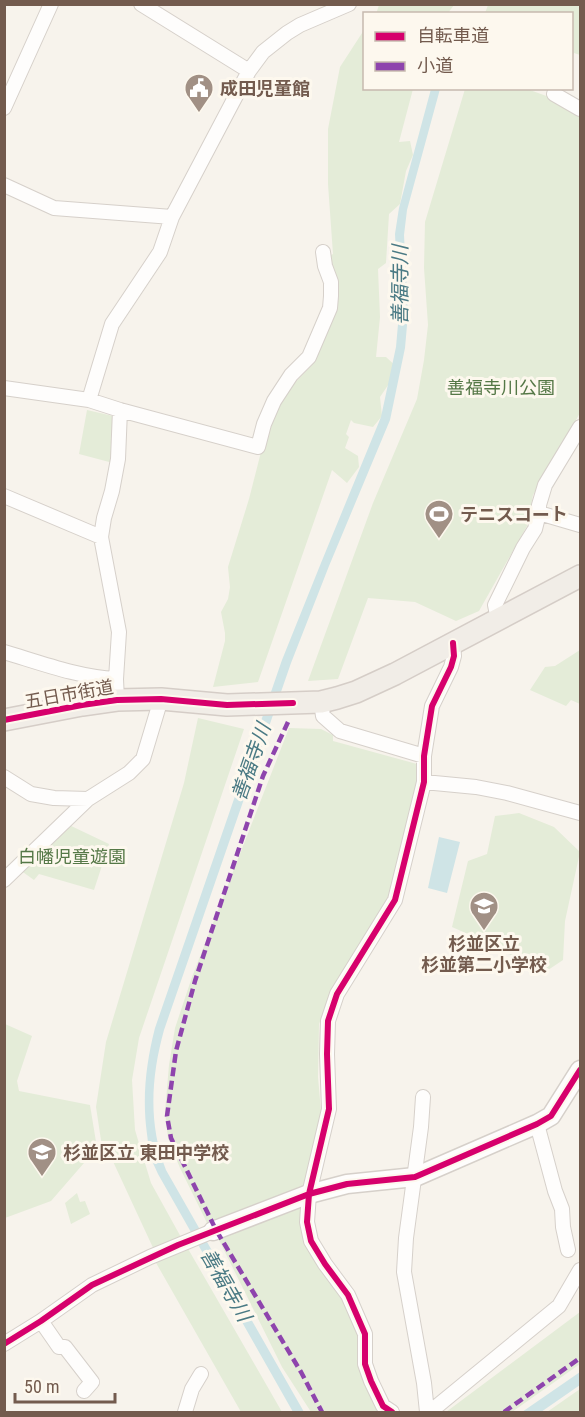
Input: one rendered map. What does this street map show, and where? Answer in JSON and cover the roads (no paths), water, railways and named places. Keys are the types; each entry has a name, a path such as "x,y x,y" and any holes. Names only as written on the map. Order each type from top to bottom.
{"main road":[{"path":"321,702 356,692 395,674 580,576"},
{"name":"五日市街道","path":"4,720 82,705 116,690 161,699 227,705 321,702"}],"street":[{"path":"4,108 51,4"},
{"path":"141,4 249,71"},
{"path":"89,400 112,324 160,252 172,217 249,71 263,52 287,33 349,4"},
{"path":"554,94 580,109"},
{"path":"4,185 54,208 172,217"},
{"path":"4,388 89,400 258,447 264,424 274,401 291,375 309,357 330,308 331,282 323,252"},
{"path":"116,690 119,632 101,537 118,459 120,410"},
{"path":"498,620 495,605 535,529 545,485 580,427"},
{"path":"4,496 101,537"},
{"path":"539,513 580,525"},
{"path":"392,1413 383,1406 371,1381 365,1364 365,1334 348,1295 311,1240 307,1222 309,1194 329,1109 328,1021 337,994 395,900 424,782 424,756 432,706 451,667 454,656 453,643"},
{"path":"4,652 104,679 116,690"},
{"path":"4,880 88,799 129,773 143,759 161,699"},
{"path":"321,702 323,716 340,731 424,756"},
{"path":"4,777 31,794 54,798 88,799"},
{"path":"424,782 476,787 507,793 580,813"},
{"path":"4,1344 92,1286 186,1242 309,1194 347,1184 415,1177 537,1124 551,1116 580,1070"},
{"path":"423,1097 404,1272 428,1413"},
{"path":"537,1124 562,1209 568,1250"},
{"path":"428,1413 559,1306 580,1270"},
{"path":"41,1321 59,1347 66,1347 92,1382 84,1390"},
{"path":"185,1413 192,1389 201,1374"}],"water":[{"name":"善福寺川","path":"431,90 440,90 407,210 404,235 408,314 405,348 390,420 291,663 164,1030 154,1083 156,1135 166,1170 304,1412 293,1412 153,1163 149,1152 146,1121 146,1081 155,1028 282,660 381,417 396,347 399,313 395,234 399,208"},
{"path":"439,837 460,842 447,893 428,888"},
{"path":"580,1372 580,1385 541,1412 522,1412"}],"place":[{"name":"成田児童館","path":"199,114"},
{"name":"テニスコート","path":"439,540"},
{"name":"杉並区立 杉並第二小学校","path":"484,932"},
{"name":"杉並区立 東田中学校","path":"42,1178"}],"park label":[{"name":"善福寺川公園","path":"501,387"},
{"name":"白幡児童遊園","path":"72,856"}]}
